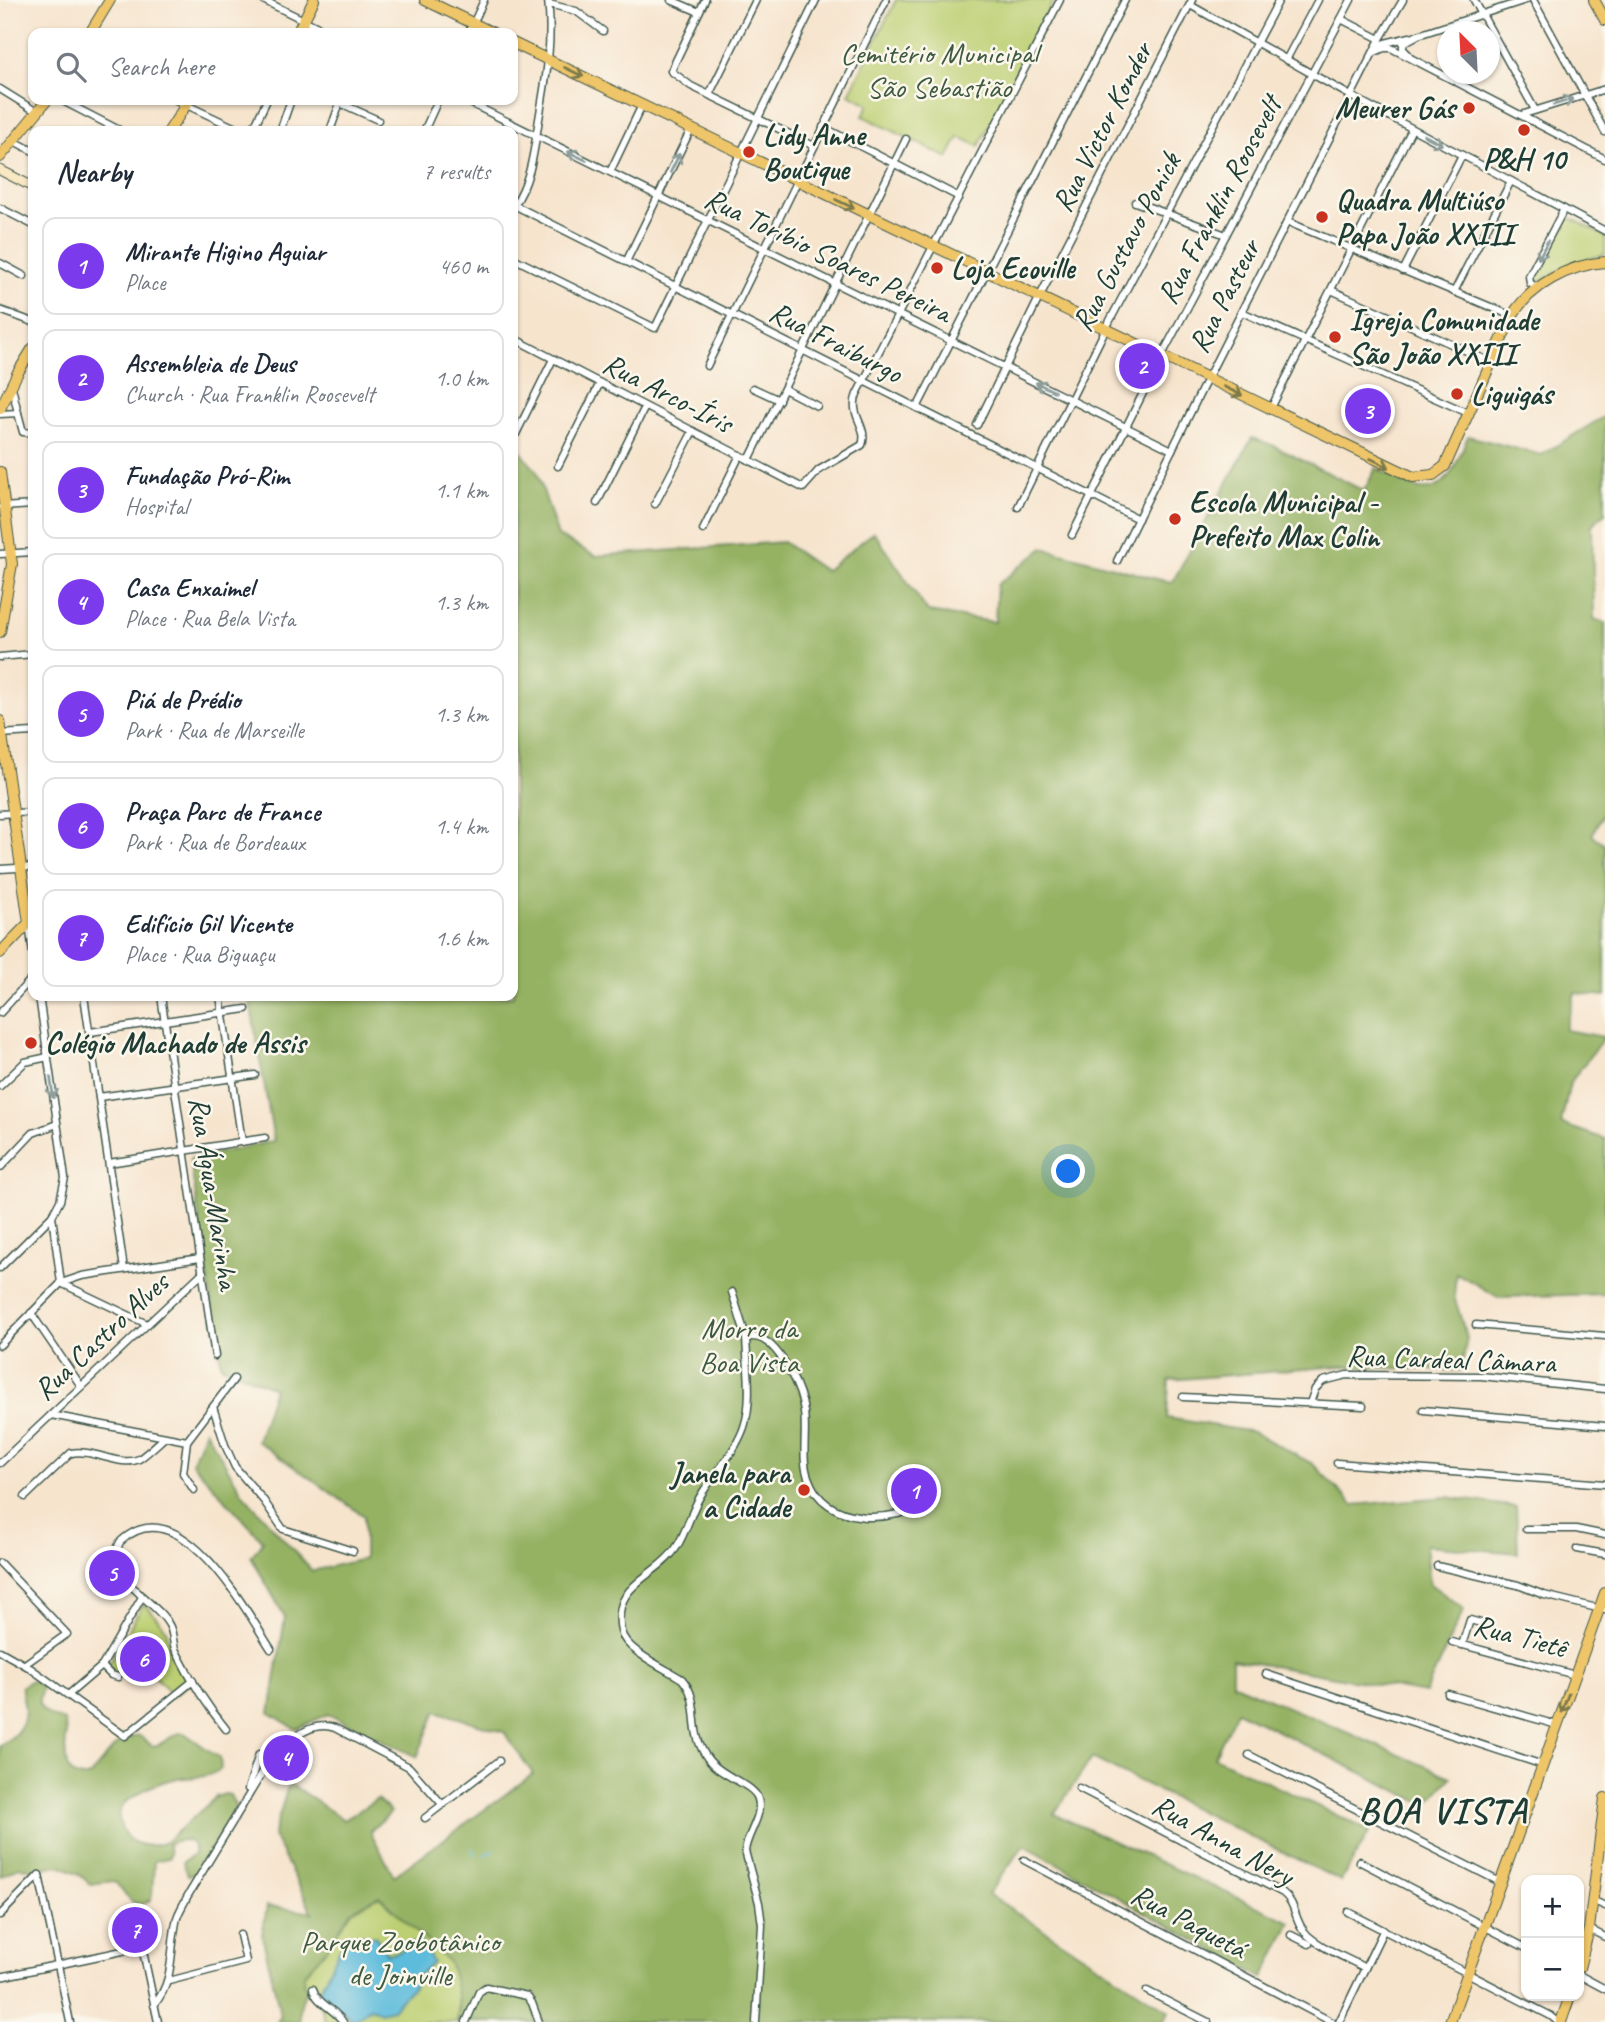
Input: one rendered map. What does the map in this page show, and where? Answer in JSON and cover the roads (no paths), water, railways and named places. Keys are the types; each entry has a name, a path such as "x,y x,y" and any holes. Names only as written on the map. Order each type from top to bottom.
{"main road":[{"path":"93,28 110,0"},
{"path":"300,28 314,0"},
{"path":"425,0 470,28"},
{"path":"1594,0 1605,20"},
{"path":"518,45 1406,475 1433,475 1448,460 1512,316 1522,302 1537,288 1571,270 1605,262"},
{"path":"0,157 43,105"},
{"path":"172,126 182,105"},
{"path":"0,170 28,184"},
{"path":"0,411 28,357"},
{"path":"0,472 3,507 12,553 0,632"},
{"path":"0,721 28,916"},
{"path":"0,953 28,924"},
{"path":"1450,2022 1575,1675 1602,1609 1605,1592"},
{"path":"1584,1948 1600,1870 1605,1798"},
{"path":"1559,2022 1568,2001"}],"street":[{"path":"263,0 320,28"},
{"path":"472,28 484,0"},
{"path":"671,0 699,12"},
{"path":"705,0 671,71 684,82 814,146"},
{"path":"709,95 756,0"},
{"path":"518,260 655,328 816,0"},
{"path":"707,366 887,0"},
{"path":"864,381 1060,0"},
{"path":"917,408 1125,0"},
{"name":"Rua Gustavo Ponick","path":"1018,506 1105,330 1279,0"},
{"path":"1286,60 1318,0"},
{"name":"Rua Franklin Roosevelt","path":"1072,536 1161,357 1351,0"},
{"name":"Rua Pasteur","path":"1117,561 1380,39 1403,0"},
{"path":"1474,0 1535,110"},
{"path":"1374,51 1526,0"},
{"path":"1533,0 1605,132"},
{"path":"518,198 531,167 550,61 548,2 576,10 603,31"},
{"path":"1191,3 1311,74 1605,231"},
{"name":"Rua Victor Konder","path":"977,425 1039,298 1191,3"},
{"path":"1340,19 1380,39"},
{"path":"1388,26 1385,36 1390,45 1605,159"},
{"path":"1418,35 1402,46 1418,61"},
{"path":"0,89 37,113"},
{"path":"1521,115 1605,89"},
{"path":"71,105 111,126"},
{"path":"192,105 232,126"},
{"path":"254,126 265,105"},
{"path":"282,126 289,105"},
{"path":"332,126 339,105"},
{"path":"348,105 378,120"},
{"path":"426,126 436,105"},
{"name":"Rua Toríbio Soares Pereira","path":"474,105 517,126"},
{"path":"610,172 642,105"},
{"name":"Rua Toríbio Soares Pereira","path":"518,127 1172,450"},
{"path":"823,127 959,197"},
{"path":"1270,410 1412,128"},
{"path":"626,262 691,129"},
{"path":"749,460 906,139"},
{"path":"14,141 28,148"},
{"path":"1403,271 1462,155"},
{"path":"1454,292 1511,181"},
{"path":"518,189 522,191"},
{"path":"1135,202 1226,235"},
{"path":"0,208 28,222"},
{"name":"Rua Fraiburgo","path":"518,208 1138,519"},
{"path":"1537,288 1530,283 1529,276 1563,209"},
{"path":"1288,222 1512,316"},
{"path":"0,263 24,276"},
{"path":"1331,290 1491,362"},
{"path":"0,310 28,319"},
{"path":"1242,312 1468,413"},
{"name":"Rua Arco-Íris","path":"518,341 803,488 819,470 862,445 864,436 853,408 864,381"},
{"path":"518,430 553,359"},
{"path":"558,466 600,383"},
{"path":"12,384 23,432 28,432"},
{"path":"753,388 779,400"},
{"path":"784,389 817,406"},
{"path":"597,503 645,407"},
{"path":"0,411 18,413"},
{"path":"655,504 693,431"},
{"path":"703,530 740,455"},
{"path":"3,507 28,505"},
{"path":"0,554 28,552"},
{"path":"0,657 28,654"},
{"path":"1,734 28,732"},
{"path":"0,814 28,812"},
{"path":"0,869 28,867"},
{"path":"0,1013 28,983"},
{"path":"0,1268 52,1216 65,1184 40,1001"},
{"path":"85,1001 124,1269"},
{"name":"Rua Água-Marinha","path":"162,1001 215,1356"},
{"path":"221,1001 242,1142"},
{"path":"90,1032 246,1009"},
{"path":"0,1086 25,1062 48,1057"},
{"path":"99,1097 255,1075"},
{"path":"0,1168 33,1133 58,1124"},
{"path":"109,1163 265,1138"},
{"path":"52,1216 61,1283"},
{"path":"0,1345 61,1283 76,1277 201,1258"},
{"name":"Rua Castro Alves","path":"0,1463 203,1272"},
{"path":"61,1283 147,1324"},
{"path":"732,1292 746,1337 748,1406 743,1429 702,1493 674,1550 666,1561 631,1587 622,1604 620,1623 626,1643 682,1679 694,1705 695,1732 707,1758 720,1773 752,1790 759,1802 757,1818 745,1850 762,1925 756,2022"},
{"path":"31,1313 82,1386"},
{"path":"1476,1325 1605,1336"},
{"path":"746,1337 762,1339 768,1343 784,1362 794,1382 805,1414 807,1476 820,1497 841,1511 870,1518 913,1511 929,1502"},
{"name":"Rua Cardeal Câmara","path":"1310,1403 1315,1390 1323,1381 1347,1375 1481,1376 1605,1389"},
{"path":"194,1490 183,1473 187,1441 234,1379"},
{"path":"1183,1396 1363,1406"},
{"path":"213,1407 232,1462 283,1529 353,1551"},
{"path":"1423,1410 1605,1426"},
{"path":"51,1415 187,1441"},
{"path":"25,1497 71,1453 81,1452 132,1461 140,1458 165,1437"},
{"path":"1338,1463 1605,1484"},
{"path":"226,1729 205,1703 174,1648 169,1625 119,1570 116,1558 118,1546 124,1538 153,1528 169,1530 187,1539 211,1563 236,1595 271,1649"},
{"path":"1526,1529 1576,1529 1605,1535"},
{"path":"1577,1549 1605,1554"},
{"path":"0,1563 66,1634 25,1664"},
{"path":"1437,1566 1602,1609"},
{"path":"68,1695 102,1666 142,1597"},
{"path":"1462,1644 1470,1620 1488,1625"},
{"name":"Rua Tietê","path":"1452,1642 1575,1675"},
{"path":"0,1651 25,1664 125,1736 193,1681"},
{"path":"102,1666 111,1675 118,1677"},
{"path":"1266,1674 1543,1765"},
{"path":"1448,1693 1557,1725"},
{"path":"154,2005 169,1980 179,1913 267,1765 285,1746 307,1730 328,1726 409,1767 442,1804"},
{"path":"245,1798 259,1754"},
{"path":"1249,1755 1500,1882"},
{"path":"425,1818 499,1761"},
{"name":"Rua Anna Nery","path":"1079,1788 1283,1893 1291,1900 1307,1941"},
{"name":"Rua Paquetá","path":"1024,1860 1332,2022"},
{"path":"1359,1861 1521,1945"},
{"path":"0,1915 38,1875 70,2022"},
{"path":"1592,1900 1605,1906"},
{"path":"1348,1912 1559,2022"},
{"path":"1589,1929 1605,1937"},
{"path":"1339,2022 1383,1931"},
{"path":"169,1980 246,1961 240,1935"},
{"path":"1291,1936 1365,1968"},
{"path":"0,1977 132,1950 139,1951 144,1956 158,2022"},
{"path":"1584,1978 1605,1989"},
{"path":"466,2022 479,1992 486,1987 527,1996 539,2022"},
{"path":"313,1989 314,1995 336,2012 343,2022"},
{"path":"1147,1991 1203,2021"}],"water":[{"path":"354,1934 376,1937 387,1954 399,1952 419,1939 433,1963 417,1976 417,1982 392,2009 381,2012 370,2008 354,2021 319,1991 341,1946"}],"waterway":[{"path":"472,1849 476,1855"},
{"path":"485,1855 494,1850"}],"place":[{"name":"Meurer Gás","path":"1469,108"},
{"name":"P&H 10","path":"1524,130"},
{"name":"Lidy Anne Boutique","path":"749,152"},
{"name":"Quadra Multiúso Papa João XXIII","path":"1322,217"},
{"name":"Loja Ecoville","path":"937,268"},
{"name":"Igreja Comunidade São João XXIII","path":"1335,337"},
{"name":"Assembleia de Deus","path":"1142,366"},
{"name":"Liguigás","path":"1457,394"},
{"name":"Fundação Pró-Rim","path":"1368,411"},
{"name":"Escola Municipal - Prefeito Max Colin","path":"1175,519"},
{"name":"Colégio Machado de Assis","path":"31,1043"},
{"name":"Janela para a Cidade","path":"804,1490"},
{"name":"Mirante Higino Aguiar","path":"914,1491"},
{"name":"Piá de Prédio","path":"112,1573"},
{"name":"Praça Parc de France","path":"143,1659"},
{"name":"Casa Enxaimel","path":"286,1758"},
{"name":"Edifício Gil Vicente","path":"135,1930"}],"district":[{"name":"BOA VISTA","path":"1443,1810"}],"park label":[{"name":"Cemitério Municipal São Sebastião","path":"939,70"},
{"name":"Morro da Boa Vista","path":"749,1345"},
{"name":"Parque Zoobotânico de Joinville","path":"400,1958"}]}
